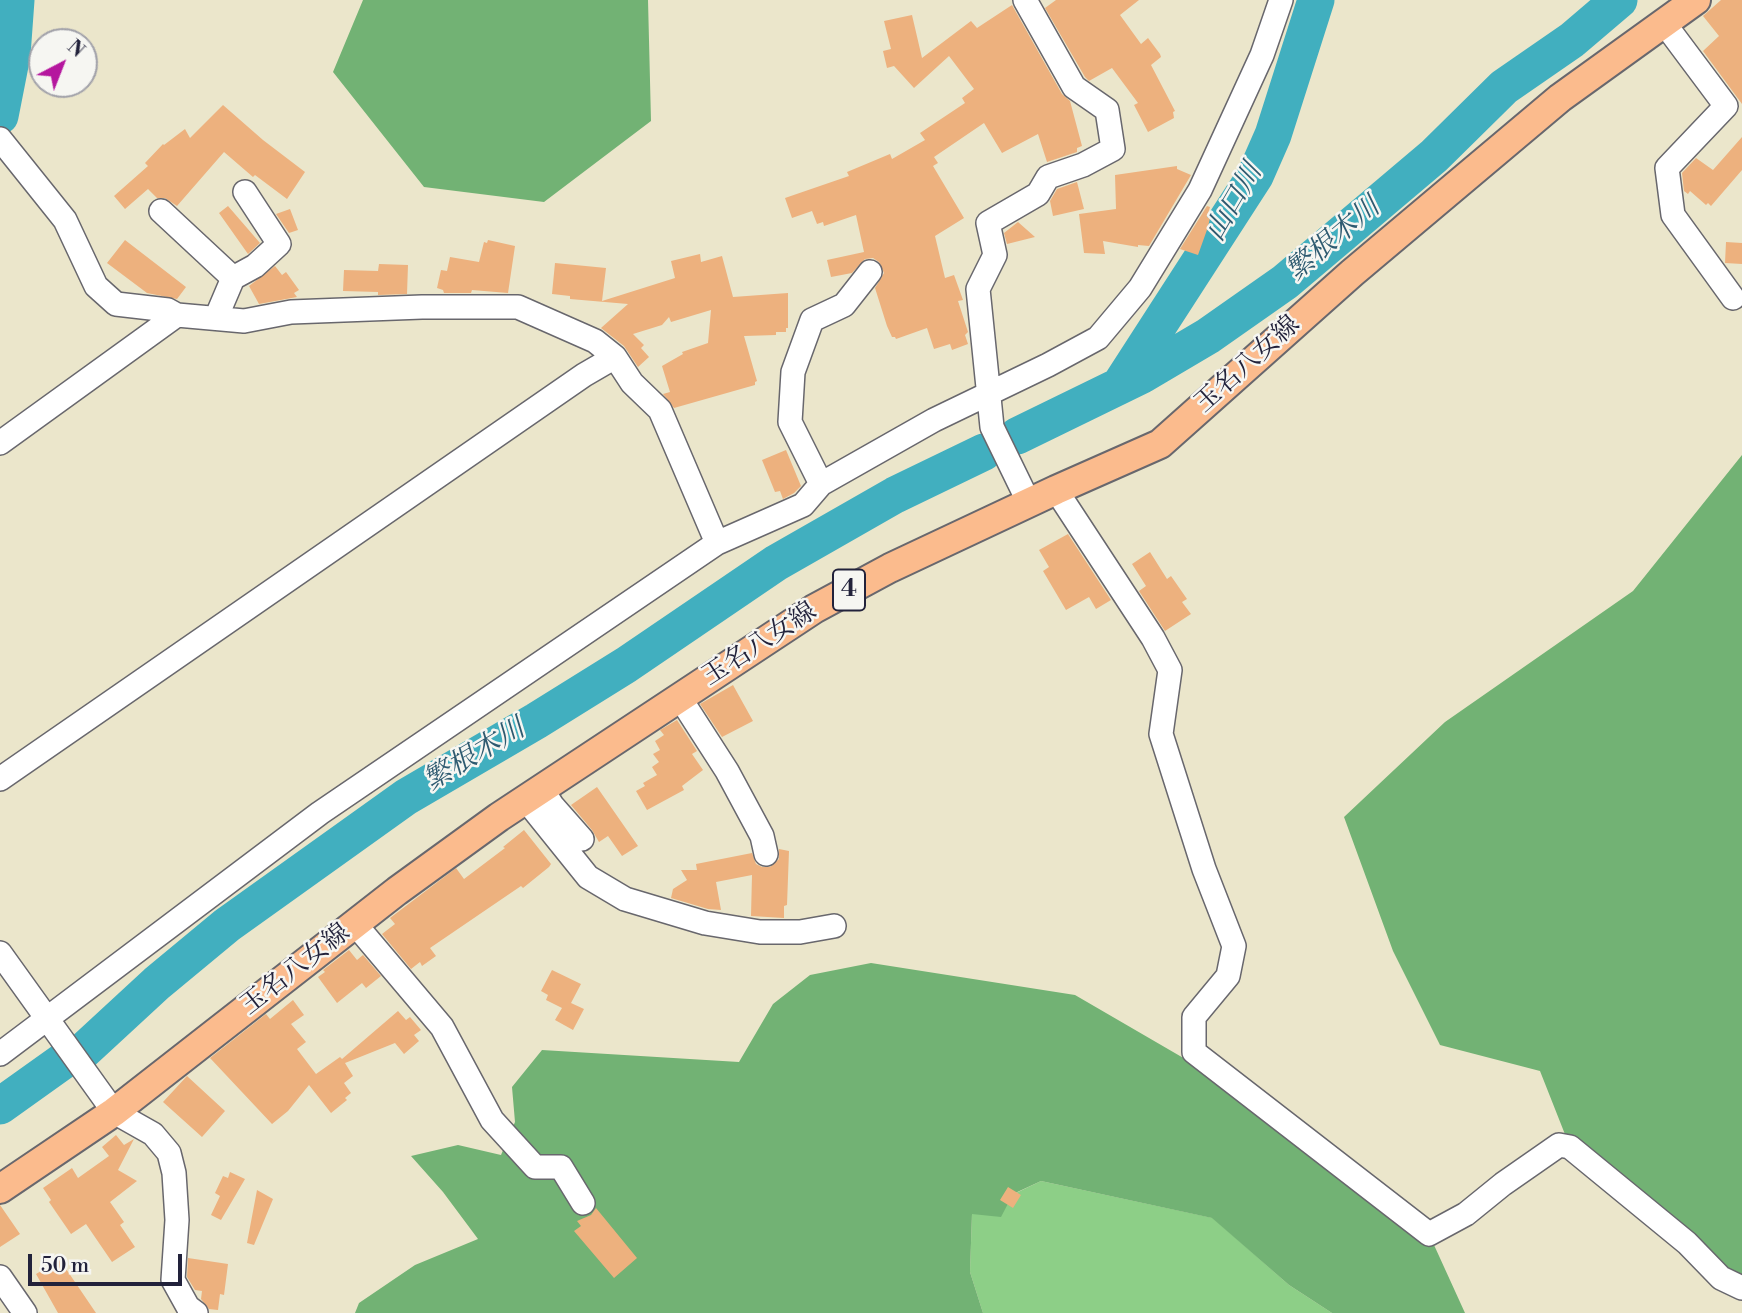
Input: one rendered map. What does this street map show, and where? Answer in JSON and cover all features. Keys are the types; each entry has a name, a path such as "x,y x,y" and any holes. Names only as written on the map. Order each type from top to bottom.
{"main road":[{"name":"玉名八女線","path":"0,1189 114,1112 397,891 534,794 814,609 890,568 1160,444 1352,272 1560,98 1696,0"}],"street":[{"path":"1025,0 1074,87 1107,110 1113,149 1083,165 1048,177 1038,194 988,223 995,255 978,289 992,427 1029,503"},
{"path":"0,1054 320,813 717,543 803,505 821,484 934,420 1098,338 1140,288 1200,190 1262,55 1281,0"},
{"path":"1664,23 1726,106 1667,168 1673,215 1733,298"},
{"path":"0,139 65,220 96,286 116,304 168,310 177,315 244,321 291,312 422,307 518,307 595,341 615,357 632,383 660,410 717,543"},
{"path":"216,318 233,278 255,266 279,244 244,192"},
{"path":"161,211 233,278"},
{"path":"821,484 790,422 793,372 812,320 844,304 870,272"},
{"path":"0,443 177,315"},
{"path":"0,779 583,375 615,357"},
{"path":"1056,490 1153,638 1170,670 1161,734 1204,869 1234,946 1228,976 1195,1017 1194,1052 1429,1234 1466,1214 1559,1145 1570,1147 1687,1243 1721,1278 1742,1288"},
{"path":"680,698 727,771 762,836 766,854"},
{"path":"534,794 552,805 582,839"},
{"path":"534,794 588,877 625,899 705,923 760,932 800,932 834,926"},
{"path":"355,924 442,1027 492,1120 535,1167 561,1167 583,1203"},
{"path":"0,953 114,1112 153,1135 169,1153 174,1173 177,1220 173,1280 188,1307 196,1313"},
{"path":"0,1277 25,1313"}],"green space":[{"path":"363,0 648,0 651,121 544,202 424,187 333,72"},
{"path":"1742,455 1742,1288 1570,1147 1540,1071 1440,1045 1393,951 1344,817 1445,722 1633,591"},
{"path":"871,963 1075,995 1254,1099 1429,1234 1465,1313 1332,1313 1289,1285 1212,1218 1041,1181 1013,1194 1001,1217 972,1214 970,1272 983,1313 355,1313 359,1303 415,1265 478,1239 443,1192 411,1156 458,1145 501,1155 515,1122 512,1087 542,1050 739,1062 773,1004 810,975"},
{"path":"1041,1181 1213,1218 1289,1285 1332,1313 983,1313 970,1272 972,1214"}],"building":[{"path":"1056,0 1139,0 1120,15 1141,44 1148,38 1160,54 1161,57 1151,65 1175,111 1174,118 1148,132 1134,105 1138,103 1112,68 1089,81 1085,77 1045,8"},
{"path":"1721,0 1742,0 1742,104 1703,51 1719,36 1703,16"},
{"path":"1012,5 1062,94 1070,101 1082,146 1077,148 1077,152 1047,162 1038,134 1002,153 984,123 934,157 938,163 933,166 964,218 935,236 945,278 954,275 963,300 958,301 968,332 965,335 968,344 952,350 950,344 934,349 927,328 896,339 892,337 887,326 875,288 884,273 879,262 873,258 865,259 852,273 831,277 827,260 864,252 856,215 824,226 823,222 817,224 812,211 792,218 785,198 849,176 847,172 890,154 892,159 925,140 920,133 965,103 962,98 974,89 949,56 914,88 894,66 887,68 883,51 891,49 884,21 912,15 922,58 971,21 977,28"},
{"path":"223,105 305,172 287,199 255,175 253,177 224,152 177,206 165,198 157,198 148,189 125,209 114,196 148,166 145,163 163,144 185,129 190,138"},
{"path":"1742,137 1742,170 1711,206 1690,191 1688,194 1684,191 1682,173 1696,158 1713,170"},
{"path":"1177,166 1177,169 1191,175 1149,246 1138,247 1103,241 1105,254 1084,253 1079,214 1116,209 1115,175"},
{"path":"1077,182 1084,209 1053,216 1050,201 1057,189"},
{"path":"228,206 260,243 248,254 219,213"},
{"path":"1207,206 1210,207 1207,217 1210,218 1198,255 1180,249"},
{"path":"290,209 298,230 289,233 276,214"},
{"path":"1018,222 1035,237 1007,244 1004,233"},
{"path":"125,240 186,287 177,299 147,293 107,263"},
{"path":"488,240 515,246 508,293 472,290 471,293 444,293 437,288 441,270 447,271 450,257 479,262 484,242 487,243"},
{"path":"1726,242 1742,243 1742,264 1725,263"},
{"path":"700,254 701,262 722,256 733,297 788,293 788,328 786,332 776,332 776,335 744,336 757,381 755,385 674,408 663,394 670,392 662,366 683,354 682,352 708,343 711,310 671,322 669,317 662,325 633,334 644,345 641,348 649,357 638,367 624,346 601,328 628,304 570,299 570,296 552,294 555,263 606,268 602,301 675,278 671,261"},
{"path":"379,264 408,265 407,294 378,295 378,292 343,291 344,270 378,271"},
{"path":"275,266 282,275 286,272 299,290 294,293 297,297 259,304 249,286"},
{"path":"786,450 801,486 783,499 780,491 775,492 762,460"},
{"path":"1068,534 1111,600 1096,609 1089,597 1066,610 1043,571 1049,567 1039,550"},
{"path":"1150,552 1167,579 1171,576 1187,599 1182,602 1191,614 1165,631 1139,591 1146,586 1132,564"},
{"path":"733,685 753,721 722,737 700,704"},
{"path":"677,720 697,751 692,754 703,770 682,786 684,790 647,810 636,791 645,786 643,783 657,775 652,767 659,762 653,754 660,750 655,741 664,735 660,730"},
{"path":"597,787 638,846 622,856 608,836 599,842 571,805"},
{"path":"524,830 551,864 549,867 523,888 521,886 430,948 436,956 422,966 420,962 411,969 382,934 395,924 390,918 456,868 464,879"},
{"path":"779,849 789,851 784,918 751,916 752,875 716,882 721,910 671,898 673,889 687,880 681,870 697,870 696,864 752,853 756,864 770,867 779,859"},
{"path":"349,950 357,960 363,955 381,976 366,988 362,983 337,1003 318,977"},
{"path":"552,970 581,984 571,1003 584,1009 573,1030 555,1020 562,1008 546,1000 548,995 541,991"},
{"path":"293,1000 304,1015 291,1024 306,1042 297,1049 316,1074 340,1057 342,1059 398,1011 406,1020 410,1017 421,1030 414,1035 419,1041 404,1054 395,1043 345,1063 353,1076 344,1083 351,1093 345,1098 347,1100 331,1113 309,1085 288,1111 272,1124 210,1058 266,1014 270,1019"},
{"path":"187,1076 225,1111 202,1137 163,1102"},
{"path":"116,1135 124,1145 134,1139 118,1170 137,1181 110,1202 124,1222 120,1225 135,1247 112,1262 86,1224 71,1234 49,1202 51,1200 43,1188 72,1168 78,1178 109,1156 102,1147"},
{"path":"230,1172 245,1179 221,1220 211,1215 220,1196 215,1193 223,1176 228,1178"},
{"path":"1008,1187 1021,1195 1013,1208 1000,1200"},
{"path":"257,1190 273,1199 254,1245 247,1243"},
{"path":"0,1205 20,1234 0,1247"},
{"path":"596,1208 637,1258 614,1278 574,1231 581,1226 577,1221 591,1215"},
{"path":"188,1258 228,1264 224,1295 220,1294 218,1310 209,1309 201,1299 202,1291 195,1290 187,1277"},
{"path":"60,1260 96,1313 58,1313 36,1274"}],"waterway":[{"path":"0,116 12,55 16,0"},
{"name":"山口川","path":"1120,385 1255,176 1273,135 1316,0"},
{"name":"繁根木川","path":"1017,436 1142,375 1208,336 1285,282 1434,156 1504,87 1572,40 1619,0"},
{"name":"繁根木川","path":"0,1106 70,1056 79,1055 157,983 227,925 406,797 626,665 776,563 895,495 984,452"}]}
